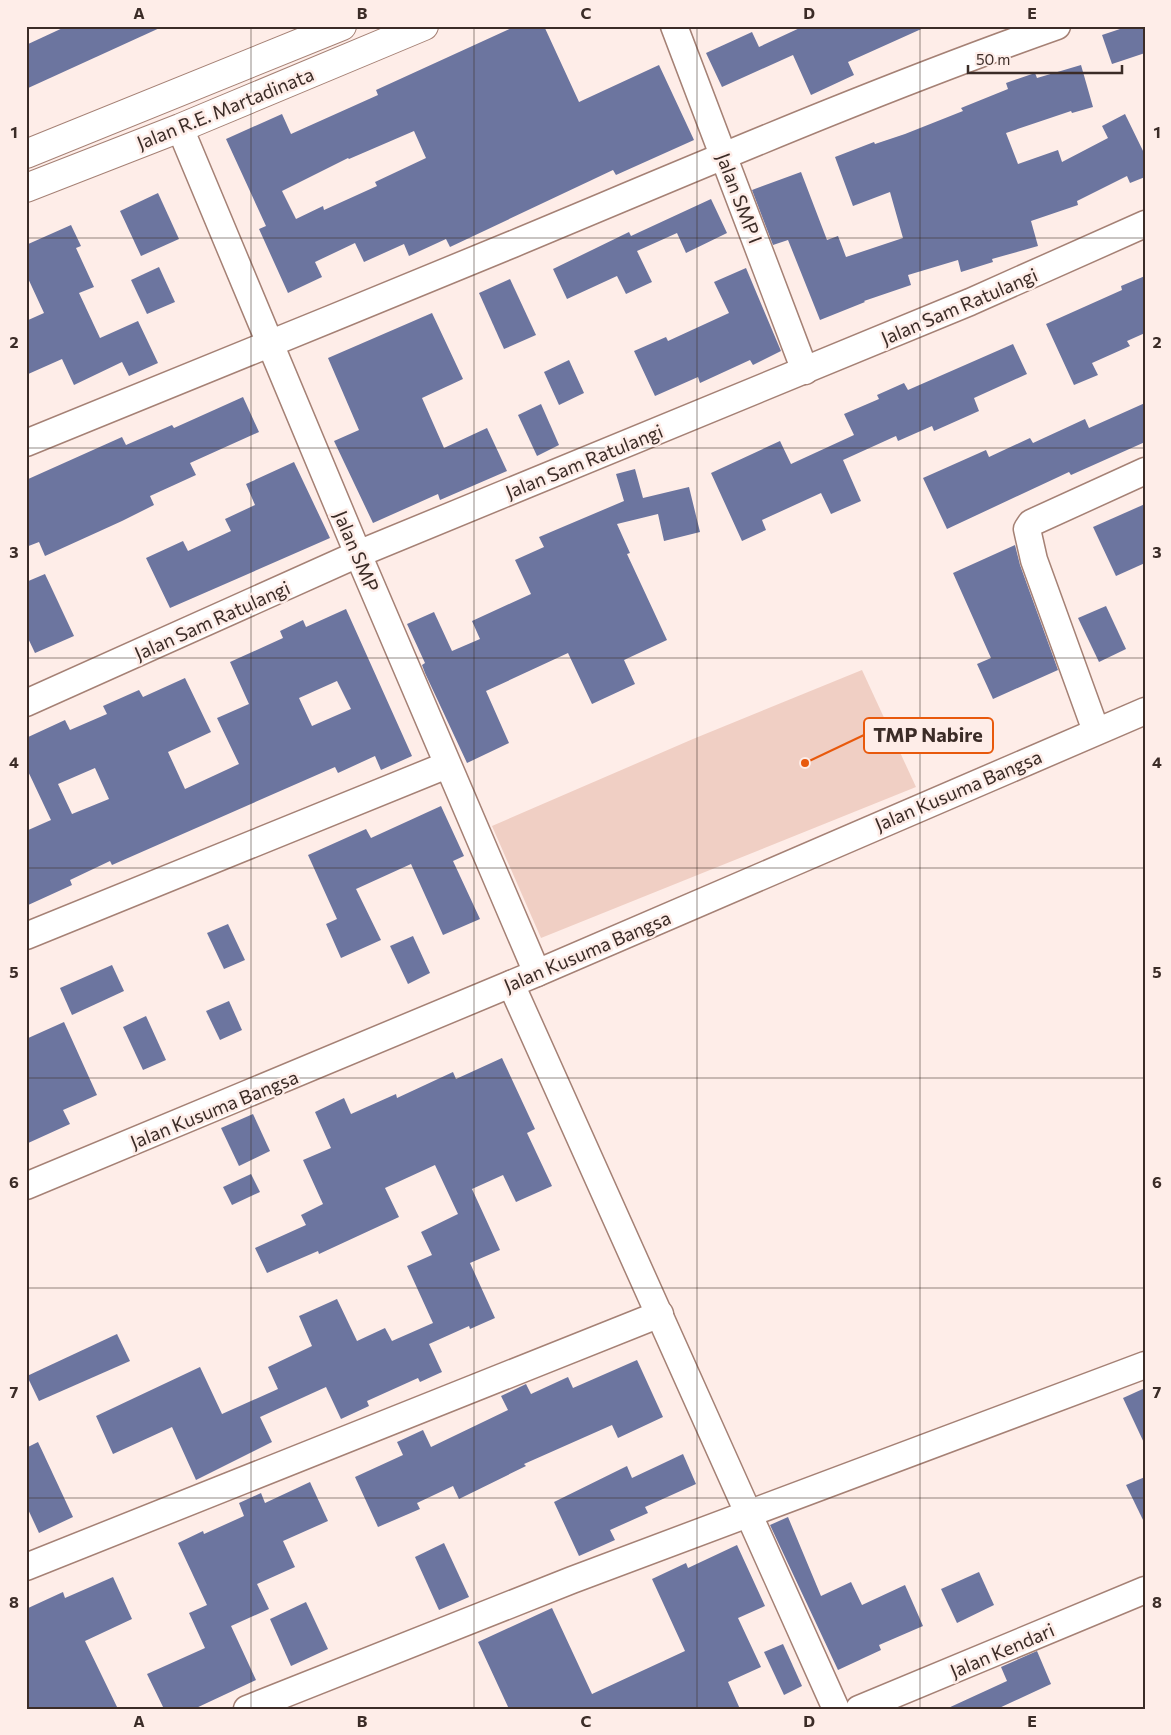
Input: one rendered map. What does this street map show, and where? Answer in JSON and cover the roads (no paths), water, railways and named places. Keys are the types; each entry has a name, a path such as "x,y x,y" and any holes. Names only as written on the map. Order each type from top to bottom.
{"highway":[{"name":"Jalan R.E. Martadinata","path":"26,154 342,26"},
{"name":"Jalan R.E. Martadinata","path":"26,188 180,128 424,26"}],"street":[{"name":"Jalan SMP I","path":"674,26 805,371"},
{"path":"26,443 723,155 922,75 1058,26"},
{"name":"Jalan SMP","path":"180,128 447,766 537,973"},
{"name":"Jalan Sam Ratulangi","path":"26,703 358,554 970,302 1145,224"},
{"path":"1096,731 1034,560 1027,529 1030,523 1145,471"},
{"name":"Jalan Kusuma Bangsa","path":"26,1186 537,973 1145,710"},
{"path":"26,936 447,766"},
{"path":"511,984 836,1709"},
{"path":"26,1567 660,1314"},
{"path":"247,1709 572,1580 1145,1365"},
{"name":"Jalan Kendari","path":"859,1709 1145,1590"}],"place":[{"name":"TMP Nabire","path":"805,763"}]}
